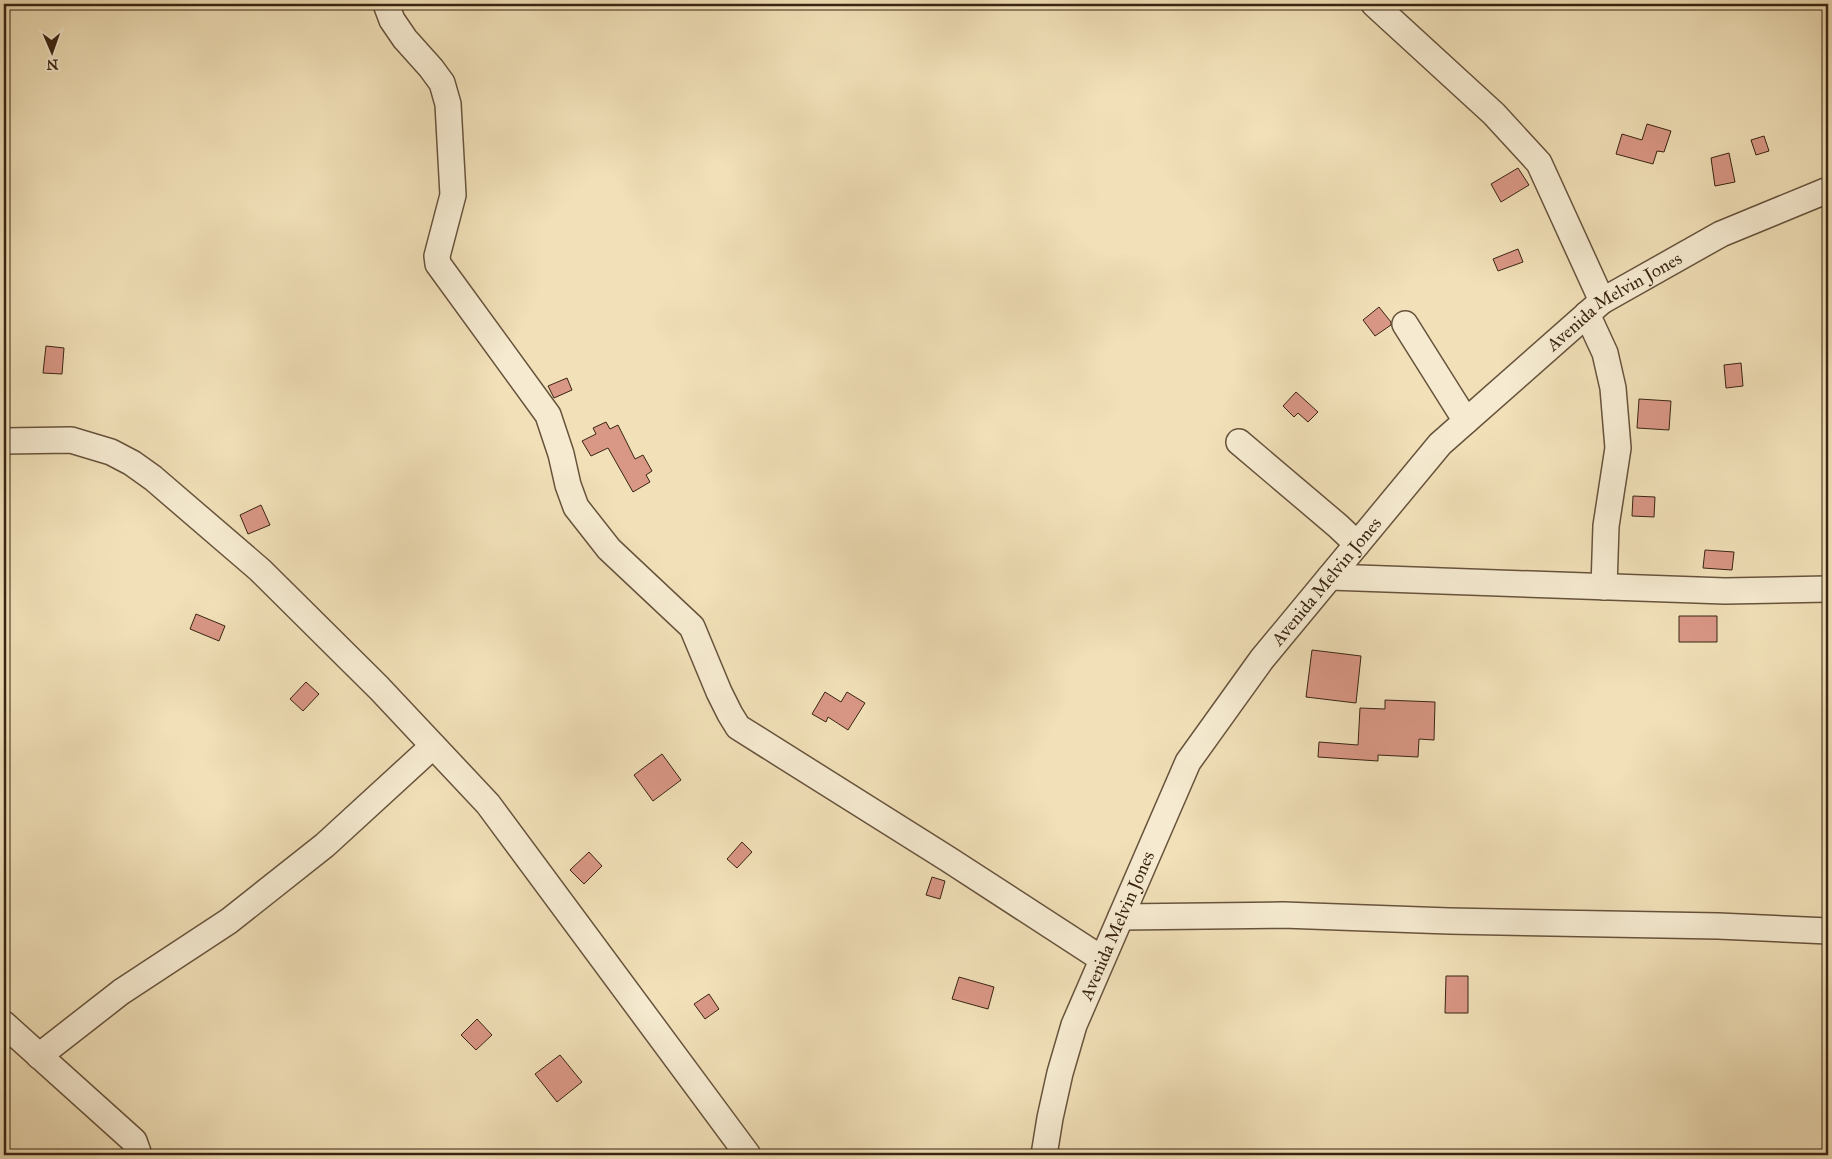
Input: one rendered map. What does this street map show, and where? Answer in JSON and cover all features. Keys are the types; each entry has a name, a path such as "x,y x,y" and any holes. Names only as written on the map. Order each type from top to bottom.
{"street":[{"path":"386,4 392,20 405,39 442,82 448,104 453,195 437,256 438,264 548,415 562,454 568,485 576,507 609,549 692,627 719,692 738,727 1102,958"},
{"path":"1374,4 1494,114 1539,163 1594,308 1613,388 1618,448 1606,526 1604,587"},
{"name":"Avenida Melvin Jones","path":"1044,1155 1060,1073 1074,1025 1188,762 1262,659 1440,444 1594,308 1721,234 1828,190"},
{"path":"1405,324 1466,421"},
{"path":"4,440 71,440 111,452 132,463 153,478 260,570 379,688 488,804 748,1155"},
{"path":"1239,442 1357,544"},
{"path":"1330,577 1725,591 1828,589"},
{"path":"39,1056 121,992 230,921 325,845 433,746"},
{"path":"1121,917 1283,915 1449,921 1718,926 1828,931"},
{"path":"4,1024 134,1141 139,1155"}],"building":[{"path":"1647,124 1671,131 1664,152 1657,151 1653,164 1616,154 1622,134 1642,140"},
{"path":"1764,136 1769,151 1756,155 1751,140"},
{"path":"1729,153 1735,182 1715,186 1711,158"},
{"path":"1518,168 1529,185 1501,202 1491,184"},
{"path":"1518,249 1523,262 1498,271 1493,259"},
{"path":"1379,307 1391,322 1391,325 1375,336 1363,320"},
{"path":"46,346 64,348 62,374 43,373"},
{"path":"1741,363 1743,386 1726,388 1724,365"},
{"path":"567,378 572,390 554,398 548,386"},
{"path":"1296,392 1318,412 1308,422 1298,413 1294,417 1283,406"},
{"path":"1639,399 1671,401 1669,430 1637,428"},
{"path":"606,422 610,429 618,425 635,459 643,455 652,471 646,475 650,482 633,492 608,448 591,456 582,441 596,434 593,428"},
{"path":"1633,496 1655,497 1654,517 1632,516"},
{"path":"261,505 270,525 248,534 240,515"},
{"path":"1705,550 1734,552 1732,570 1703,568"},
{"path":"196,614 225,626 219,641 190,629"},
{"path":"1679,616 1717,616 1717,642 1679,642"},
{"path":"1312,650 1361,656 1356,703 1306,697"},
{"path":"306,682 319,694 303,711 290,699"},
{"path":"825,692 841,702 847,692 865,703 848,730 828,717 826,722 812,714"},
{"path":"1385,700 1435,702 1434,740 1419,739 1418,757 1378,755 1378,761 1318,757 1319,742 1358,745 1360,708 1385,709"},
{"path":"662,754 681,780 653,801 634,775"},
{"path":"742,842 752,852 737,868 727,859"},
{"path":"589,852 602,866 584,884 570,870"},
{"path":"932,877 945,881 940,899 926,895"},
{"path":"1446,976 1468,976 1468,1013 1445,1013"},
{"path":"959,977 994,987 988,1009 952,999"},
{"path":"709,994 719,1009 705,1019 694,1004"},
{"path":"477,1019 492,1035 476,1050 461,1035"},
{"path":"560,1055 582,1082 557,1102 535,1074"}]}
